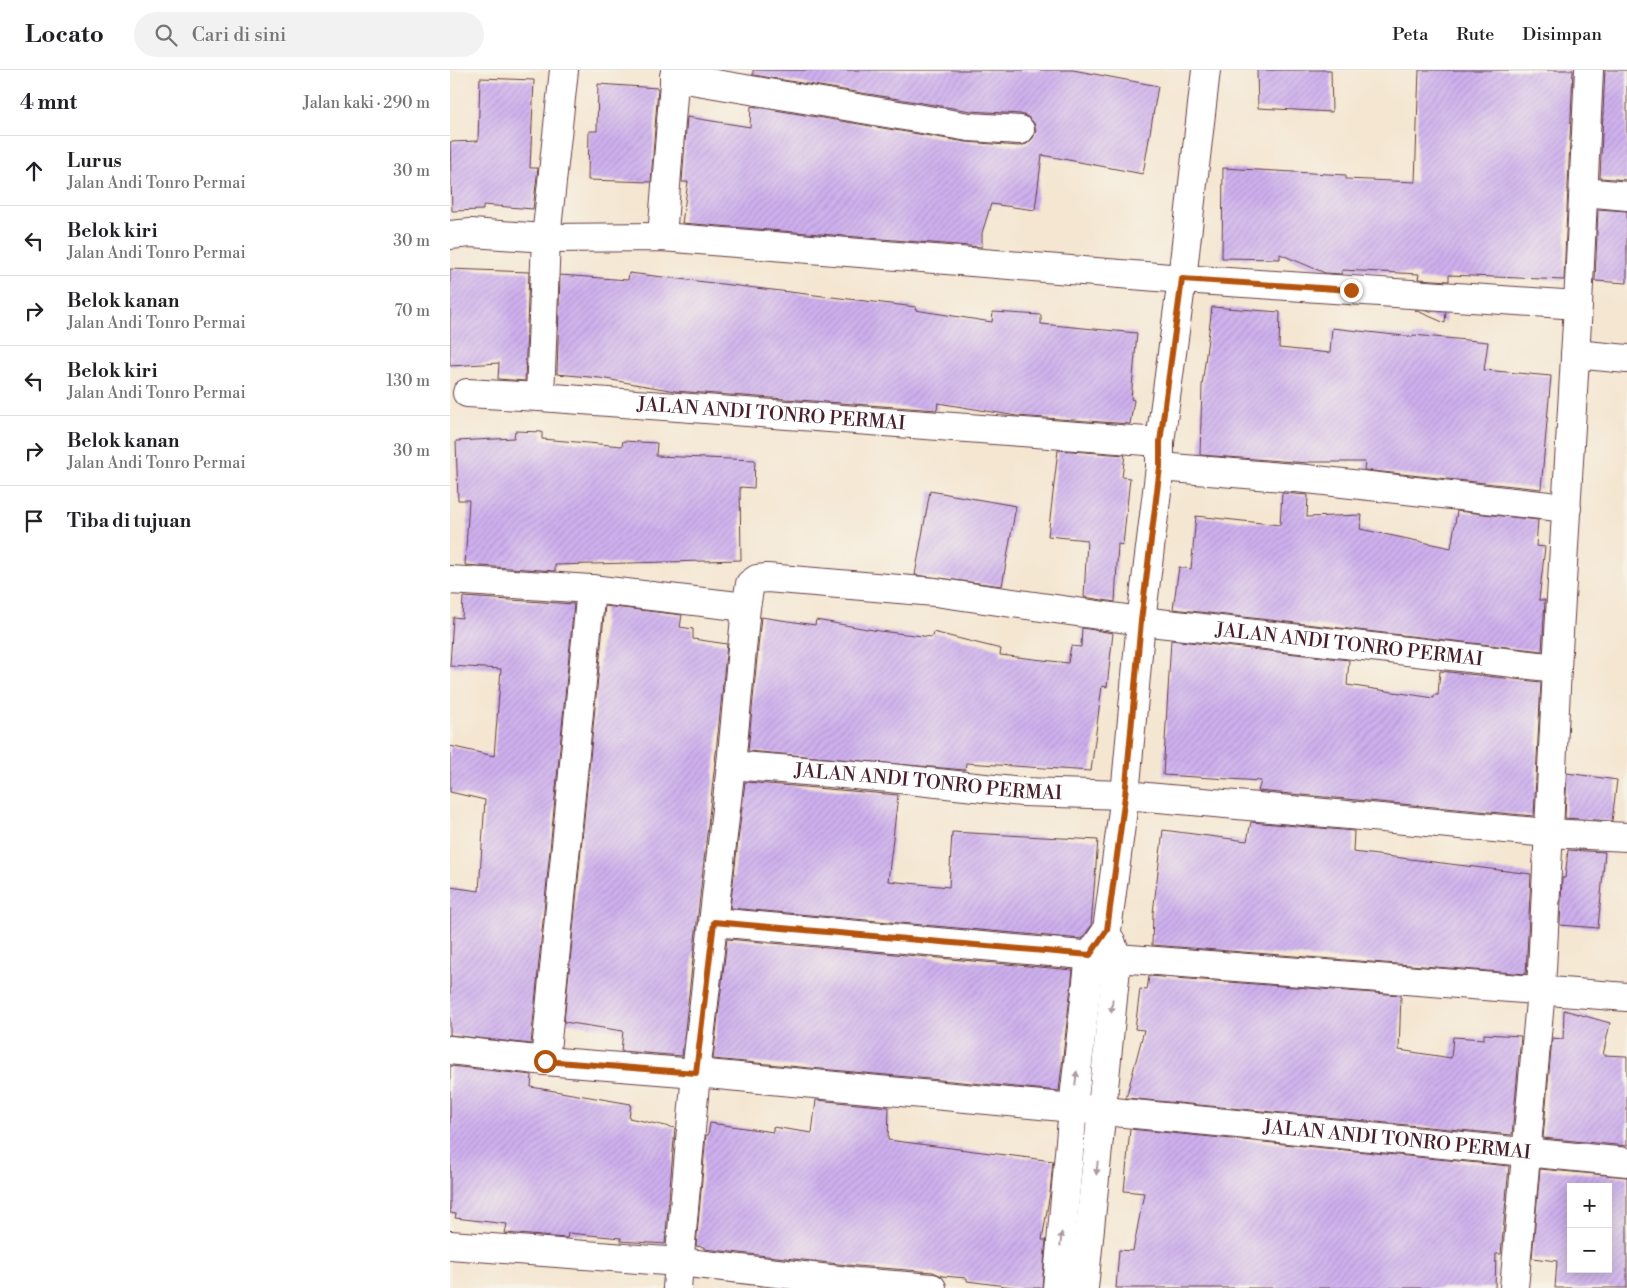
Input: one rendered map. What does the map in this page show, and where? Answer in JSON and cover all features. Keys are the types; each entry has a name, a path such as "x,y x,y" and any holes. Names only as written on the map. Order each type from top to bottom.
{"street":[{"path":"540,397 546,238 564,70"},
{"path":"1084,1288 1103,1111 1116,958 1107,930 1125,796 1141,621 1206,70"},
{"name":"JALAN ANDI TONRO PERMAI","path":"450,1050 545,1061 1073,1108 1527,1153 1541,990 1557,668 1568,508 1589,70"},
{"path":"662,237 674,74 969,126 1020,130"},
{"path":"1584,192 1627,196"},
{"path":"460,234 546,238 662,237 1182,279 1578,305"},
{"path":"1575,354 1627,359"},
{"name":"JALAN ANDI TONRO PERMAI","path":"467,393 540,397 1160,454 1315,480 1568,508"},
{"name":"JALAN ANDI TONRO PERMAI","path":"746,607 750,584 757,579 767,578 935,592 1141,621 1557,668"},
{"path":"450,580 591,589 746,607 731,765 696,1073 678,1275"},
{"path":"545,1061 591,589"},
{"name":"JALAN ANDI TONRO PERMAI","path":"731,765 890,778 1022,792 1125,796 1548,833 1627,837"},
{"path":"714,922 1116,958 1627,997"},
{"path":"1057,1288 1073,1108 1090,955 1107,930"},
{"path":"1514,1288 1527,1153 1627,1162"},
{"path":"450,1245 678,1275 932,1288"}],"building":[{"path":"753,70 1073,70 1158,86 1143,174 1042,155 1035,210 991,204 982,233 982,247 682,223 688,182 682,182 687,117 750,127 751,106 966,142 1019,146 1027,144 1033,138 1036,131 1034,123 1028,117 1021,114 971,111 753,75"},
{"path":"1257,70 1331,70 1332,112 1258,108"},
{"path":"1419,70 1573,70 1564,280 1449,275 1449,281 1418,279 1419,274 1342,270 1342,274 1325,273 1280,254 1280,259 1222,258 1223,168 1346,175 1346,179 1415,182"},
{"path":"1605,70 1627,70 1627,180 1600,178"},
{"path":"480,78 534,80 530,168 538,168 533,209 483,205 483,210 452,211 450,142 478,141"},
{"path":"598,84 658,88 651,182 588,180 589,131 597,131"},
{"path":"1598,209 1627,211 1627,283 1595,281"},
{"path":"450,269 529,272 525,381 498,379 499,363 450,366"},
{"path":"629,273 916,307 915,310 992,322 993,312 1041,315 1041,324 1137,333 1131,399 1134,400 1130,424 1017,416 938,403 937,410 675,391 600,378 557,374 560,275 628,280"},
{"path":"1212,307 1280,312 1279,348 1330,353 1332,328 1413,337 1413,335 1488,342 1484,370 1551,376 1541,489 1364,470 1365,462 1308,463 1200,455 1202,386"},
{"path":"1415,310 1446,312 1445,323"},
{"path":"515,431 542,432 542,439 622,446 623,441 657,443 656,456 755,460 754,488 740,487 741,560 555,565 555,571 465,565 469,500 458,500 456,441 514,438"},
{"path":"1058,450 1125,455 1122,477 1130,478 1123,545 1118,544 1115,602 1084,597 1087,540 1048,536"},
{"path":"930,491 1016,506 1002,586 915,575"},
{"path":"1282,493 1308,495 1307,517 1362,515 1360,529 1451,548 1457,511 1538,520 1536,546 1545,547 1539,600 1545,600 1542,651 1173,609 1179,567 1191,569 1196,516 1280,525"},
{"path":"463,597 574,604 531,1044 450,1035 450,887 479,891 485,800 450,792 450,746 494,756 501,669 450,666 453,617 462,618"},
{"path":"605,606 682,615 680,627 693,629 693,639 727,644 682,1056 621,1051 623,1031 564,1022"},
{"path":"761,617 815,625 816,620 879,631 932,637 933,632 1001,649 1000,655 1068,663 1071,646 1081,647 1082,628 1113,633 1107,687 1102,686 1091,771 966,763 965,770 748,751"},
{"path":"1171,640 1349,660 1347,685 1434,698 1434,695 1438,695 1440,671 1541,682 1534,816 1258,791 1261,781 1163,775"},
{"path":"1567,773 1617,780 1612,821 1565,818"},
{"path":"745,782 898,795 888,881 949,887 952,832 1098,840 1091,926 1082,939 730,908"},
{"path":"1251,822 1354,831 1353,852 1531,874 1526,974 1152,945 1153,913 1163,830 1247,841"},
{"path":"1568,850 1605,852 1598,928 1560,925 1562,878 1565,878"},
{"path":"727,939 1073,970 1059,1091 713,1059"},
{"path":"1149,976 1401,995 1399,1050 1451,1058 1453,1037 1484,1039 1484,1034 1521,1036 1512,1135 1126,1098 1144,1030 1135,1029 1140,989 1147,990"},
{"path":"1564,1010 1610,1023 1603,1055 1627,1056 1627,1146 1543,1138 1552,1038 1563,1039"},
{"path":"450,1066 532,1075 531,1087 631,1104 629,1118 675,1128 665,1244 621,1241 621,1238 568,1233 567,1238 505,1233 507,1224 455,1218 456,1214 450,1213"},
{"path":"816,1100 889,1107 888,1140 1053,1161 1042,1240 1046,1240 1042,1288 1021,1288 967,1281 967,1278 942,1276 933,1272 857,1266 704,1249 704,1247 696,1246 706,1135 708,1135 710,1123 773,1132 773,1127 812,1133"},
{"path":"1130,1129 1509,1166 1501,1254 1496,1254 1495,1288 1116,1288 1119,1250 1133,1251 1144,1193 1124,1191"},
{"path":"1540,1169 1627,1177 1627,1288 1555,1288 1557,1261 1532,1258"}],"route":[{"path":"545,1061 696,1073 714,922 1090,955 1107,930 1125,796 1141,621 1160,467 1160,442 1182,279 1351,290"}]}
